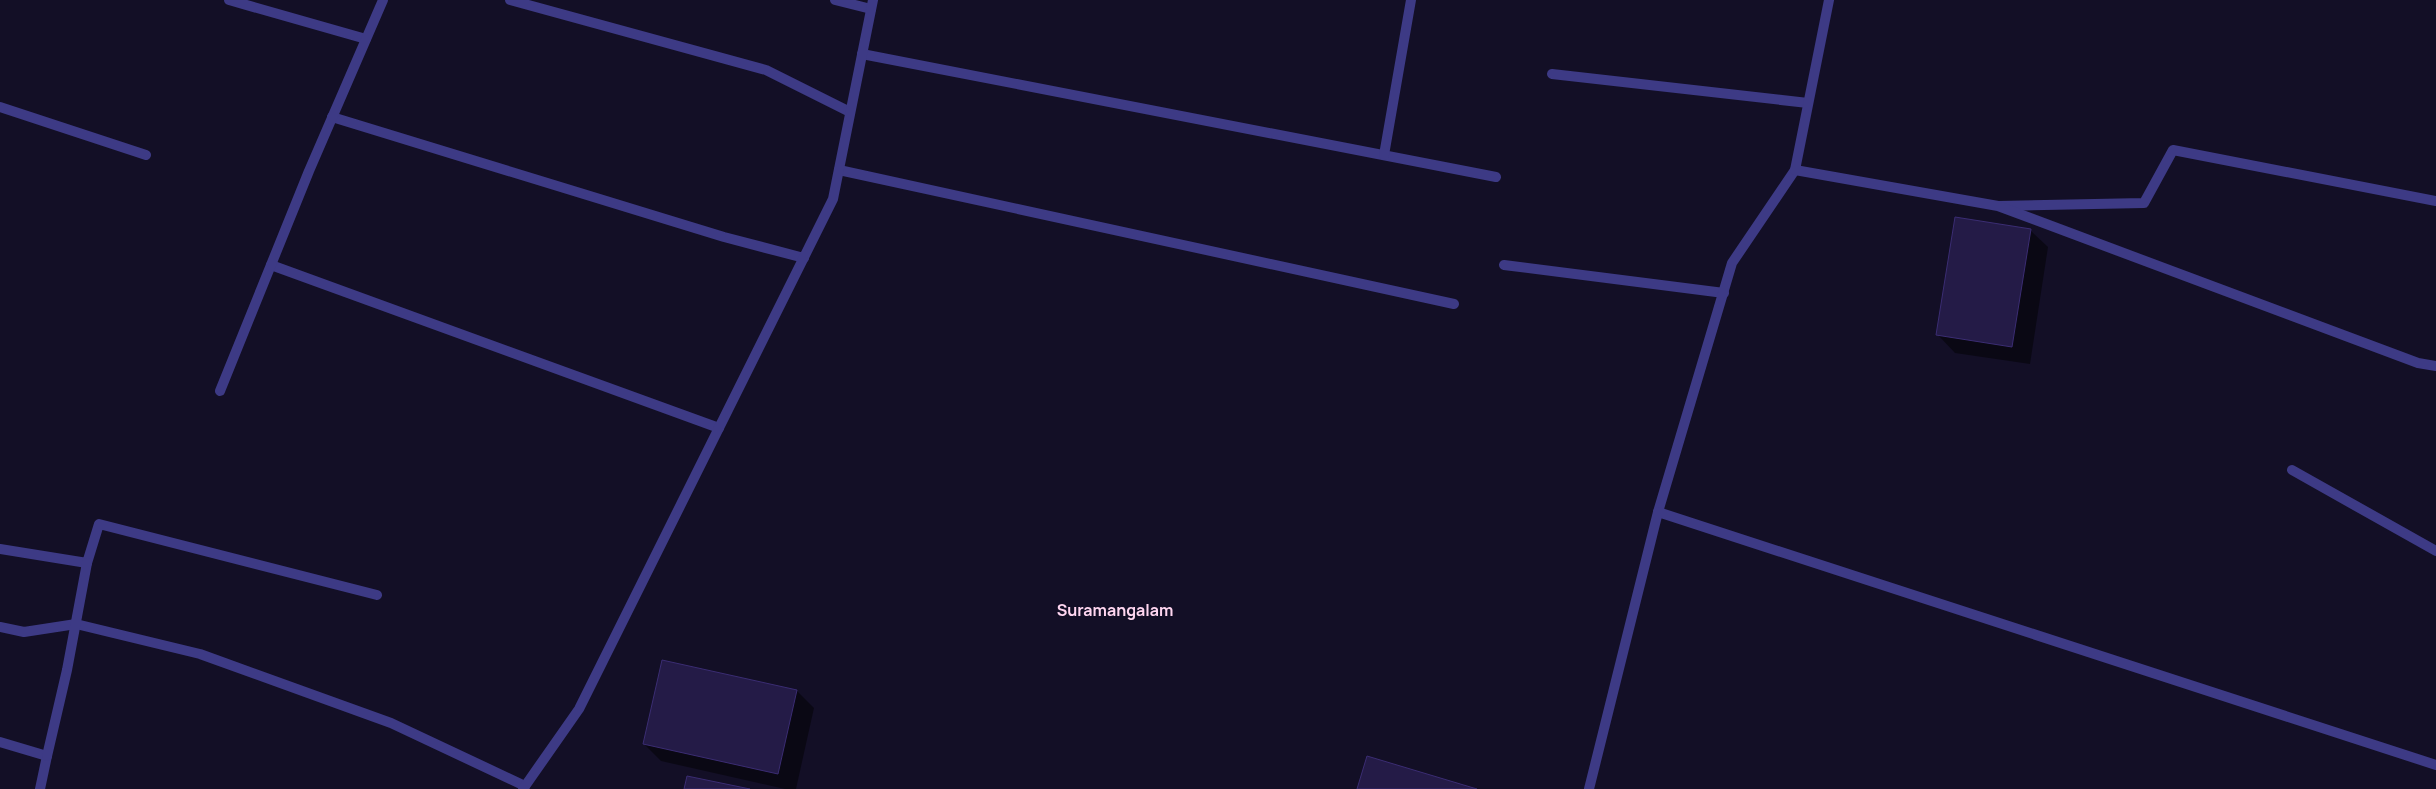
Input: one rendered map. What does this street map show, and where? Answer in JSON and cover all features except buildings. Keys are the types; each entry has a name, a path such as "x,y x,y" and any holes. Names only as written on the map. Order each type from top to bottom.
{"street":[{"path":"229,0 366,39"},
{"path":"220,391 332,117 382,0"},
{"path":"510,0 766,70 850,112"},
{"path":"0,627 24,632 76,624 200,654 391,723 524,787 579,708 833,199 872,4 835,0"},
{"path":"1384,155 1411,0"},
{"path":"1589,789 1658,512 1732,263 1795,170 1829,0"},
{"path":"862,54 1496,177"},
{"path":"1552,74 1808,103"},
{"path":"0,106 146,155"},
{"path":"332,117 724,237 804,258"},
{"path":"1998,206 2144,203 2173,150 2436,201"},
{"path":"839,170 1454,304"},
{"path":"1795,170 1998,206 2418,363 2436,366"},
{"path":"271,265 719,428"},
{"path":"1504,265 1724,293"},
{"path":"2292,470 2436,551"},
{"path":"1658,512 2436,765"},
{"path":"40,789 76,624 87,563 99,524 377,595"},
{"path":"0,548 87,563"},
{"path":"0,742 47,756"}],"district":[{"name":"Suramangalam","path":"1115,610"}]}
